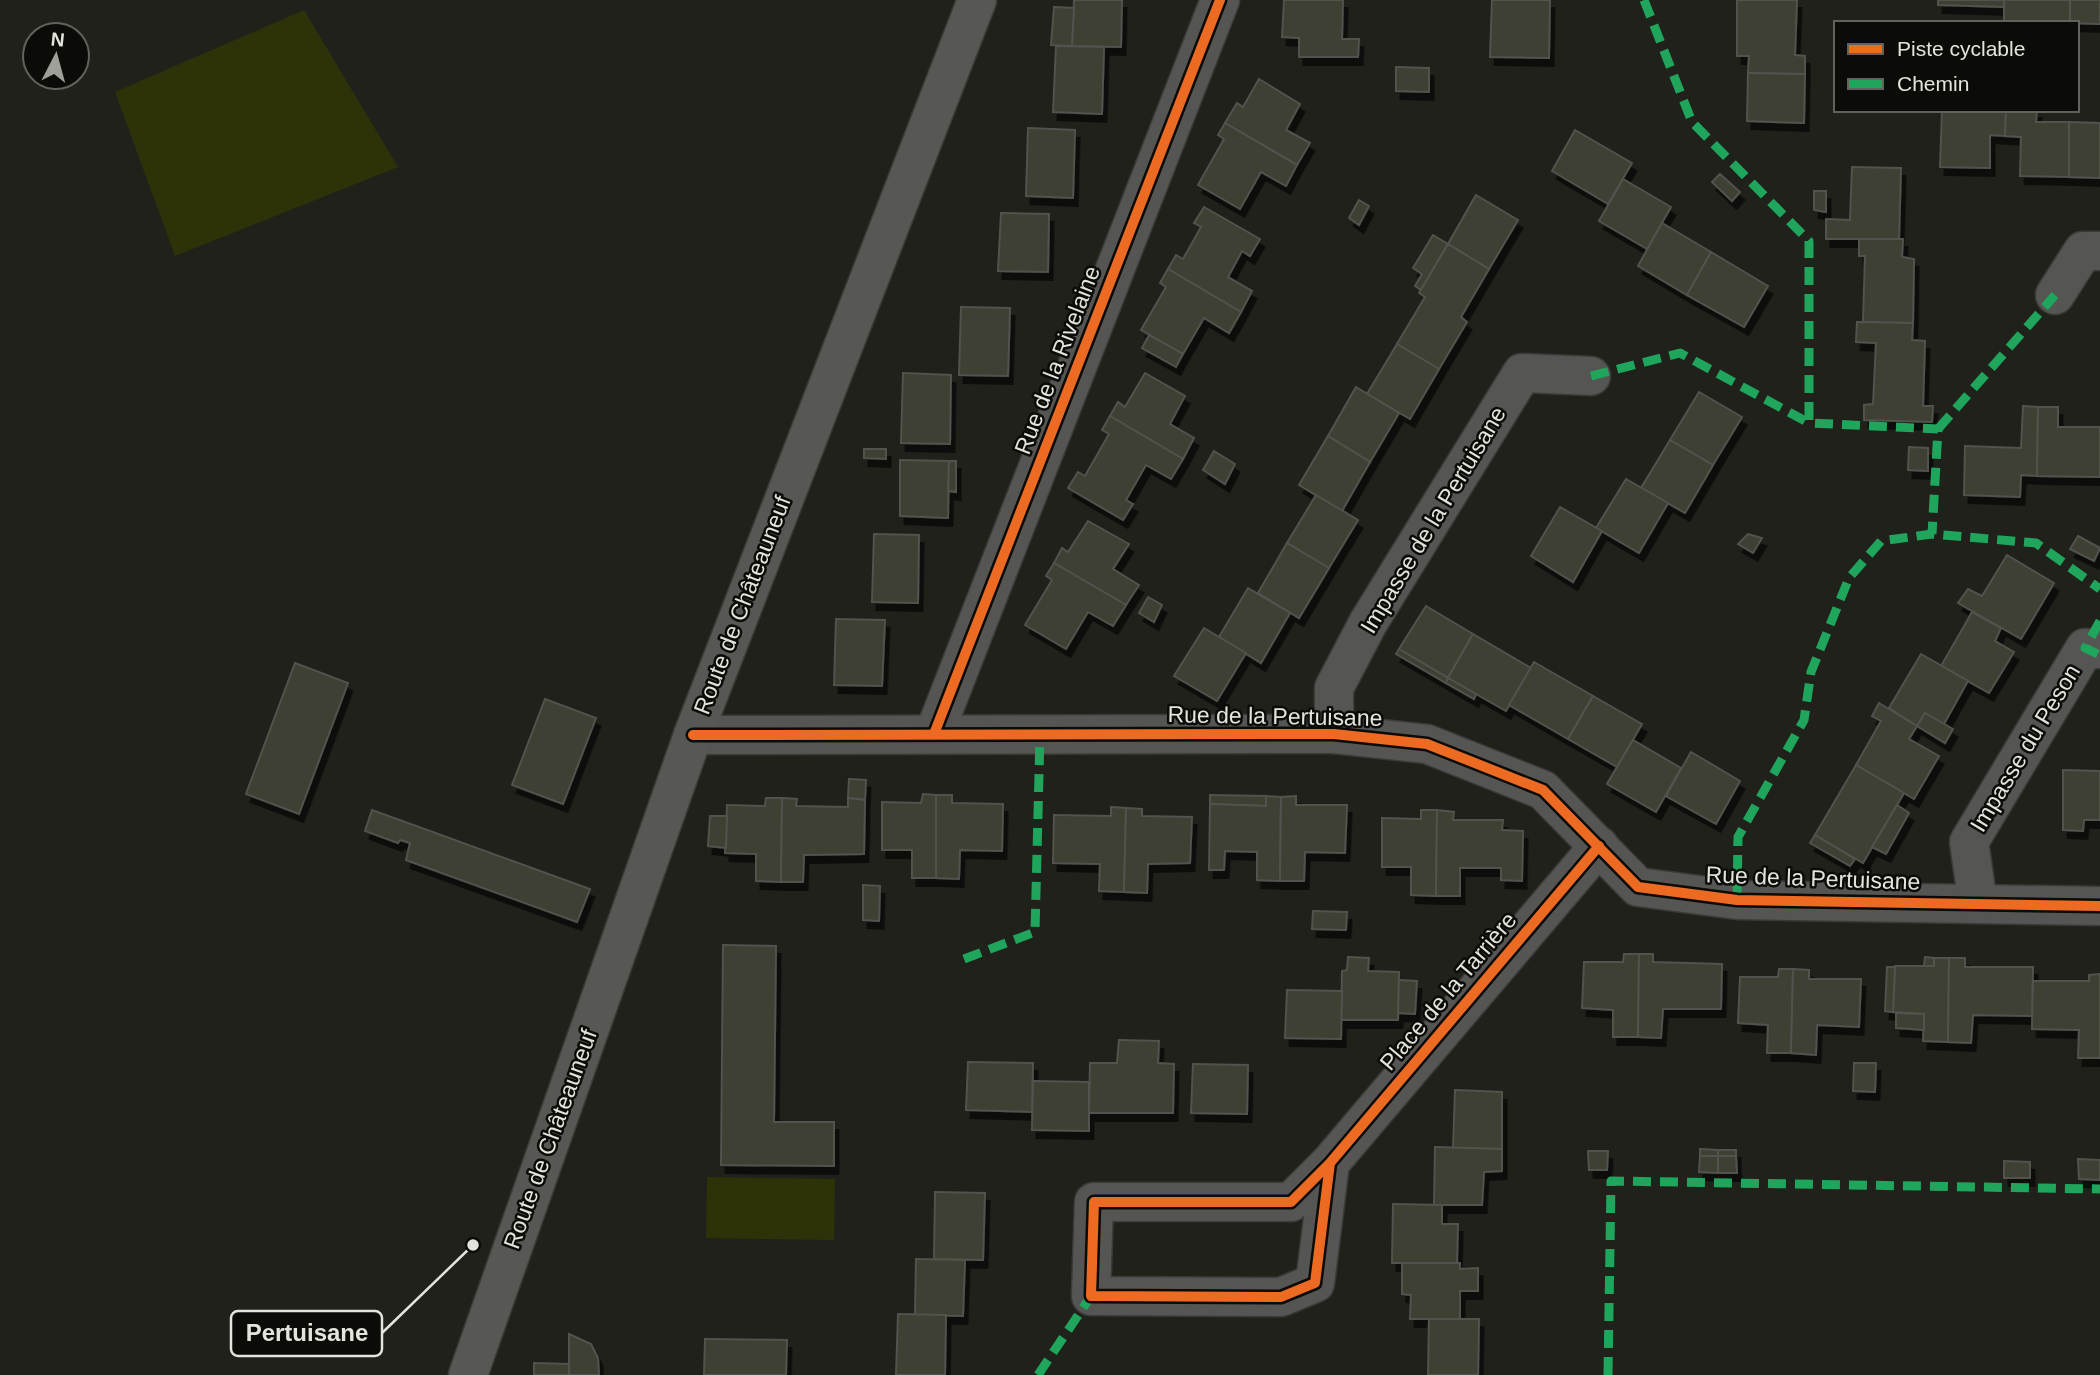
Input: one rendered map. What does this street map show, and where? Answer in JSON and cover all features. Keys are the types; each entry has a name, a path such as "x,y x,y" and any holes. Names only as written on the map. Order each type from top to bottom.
{"main road":[{"name":"Route de Châteauneuf","path":"468,1375 692,735 977,0"}],"street":[{"name":"Rue de la Rivelaine","path":"934,734 1220,0"},
{"path":"2055,295 2083,251 2100,251"},
{"name":"Impasse de la Pertuisane","path":"1334,734 1334,688 1368,623 1522,373 1591,376"},
{"name":"Impasse du Peson","path":"1978,904 1969,842 2085,649 2100,649"},
{"name":"Rue de la Pertuisane","path":"692,735 1334,734 1427,744 1543,790 1638,887 1737,900 2100,906"},
{"name":"Place de la Tarrière","path":"1330,1163 1315,1283 1281,1297 1091,1296 1094,1202 1291,1202 1330,1163 1599,846"}],"green space":[{"path":"304,10 398,167 175,256 115,92"},
{"path":"707,1177 835,1179 834,1240 706,1238"}],"building":[{"path":"1074,0 1122,0 1121,47 1072,46"},
{"path":"1284,0 1343,0 1342,39 1359,39 1358,57 1299,57 1299,38 1282,37"},
{"path":"1492,0 1550,0 1549,58 1490,57"},
{"path":"1737,0 1797,0 1795,55 1805,56 1805,74 1748,73 1749,56 1737,56"},
{"path":"1938,0 2004,0 2004,7 1938,5"},
{"path":"2004,0 2070,0 2070,21 2004,21"},
{"path":"2070,0 2100,0 2100,24 2070,21"},
{"path":"1054,7 1074,8 1072,46 1051,45"},
{"path":"1056,46 1104,47 1102,114 1053,112"},
{"path":"1396,67 1429,68 1429,92 1396,91"},
{"path":"1748,73 1805,74 1804,123 1747,121"},
{"path":"1259,79 1300,104 1286,130 1310,143 1297,165 1225,123 1237,103 1243,107"},
{"path":"1942,112 2006,112 2005,136 1990,135 1990,168 1940,167"},
{"path":"2006,112 2037,112 2036,122 2069,122 2069,177 2020,176 2021,137 2005,136"},
{"path":"2069,122 2100,123 2100,178 2069,177"},
{"path":"1225,123 1297,165 1286,186 1261,172 1240,209 1198,185 1224,139 1218,135"},
{"path":"1028,128 1075,130 1073,198 1026,196"},
{"path":"1575,130 1632,163 1608,204 1552,171"},
{"path":"1852,167 1901,168 1899,239 1826,239 1826,219 1850,220"},
{"path":"1720,174 1740,192 1732,201 1712,182"},
{"path":"1623,179 1671,207 1647,249 1599,221"},
{"path":"1814,191 1826,191 1826,212 1814,210"},
{"path":"1476,195 1518,220 1489,269 1448,244"},
{"path":"1359,200 1369,206 1359,225 1349,218"},
{"path":"1204,207 1260,239 1250,256 1242,251 1228,277 1252,291 1241,312 1168,269 1176,255 1183,259 1201,227 1194,223"},
{"path":"1001,213 1049,214 1048,272 998,271"},
{"path":"1662,223 1711,252 1687,295 1638,266"},
{"path":"1433,235 1448,244 1421,290 1415,286 1422,274 1413,268"},
{"path":"1859,239 1903,239 1902,257 1914,259 1913,323 1863,322 1865,256 1859,256"},
{"path":"1448,244 1489,269 1461,317 1467,322 1439,369 1397,344 1425,297 1419,293"},
{"path":"1711,252 1768,286 1744,327 1687,295"},
{"path":"1168,269 1241,312 1229,333 1204,318 1183,354 1141,330 1166,287 1160,283"},
{"path":"961,307 1010,308 1008,376 959,375"},
{"path":"1857,322 1913,323 1912,340 1925,341 1923,406 1933,406 1932,422 1864,420 1864,405 1873,404 1876,343 1856,342"},
{"path":"1149,335 1183,354 1176,367 1142,348"},
{"path":"1397,344 1439,369 1410,419 1367,394"},
{"path":"903,373 951,375 950,444 901,443"},
{"path":"1145,373 1185,396 1170,424 1194,438 1183,459 1110,416 1118,402 1125,407"},
{"path":"1356,387 1399,413 1370,462 1328,436"},
{"path":"1699,392 1742,417 1713,465 1670,440"},
{"path":"2023,406 2038,407 2037,476 2021,475 2020,497 1964,495 1965,446 2021,448"},
{"path":"2038,407 2058,407 2058,427 2100,427 2100,477 2037,476"},
{"path":"1110,416 1183,459 1171,479 1146,465 1126,500 1133,504 1123,520 1068,488 1078,472 1085,476 1109,434 1102,430"},
{"path":"1328,436 1370,462 1342,511 1299,485"},
{"path":"1670,440 1713,465 1685,513 1641,488"},
{"path":"1909,447 1928,448 1928,471 1908,470"},
{"path":"864,449 886,449 886,459 864,458"},
{"path":"1214,451 1235,464 1225,484 1203,470"},
{"path":"900,460 949,461 948,518 900,516"},
{"path":"949,461 956,461 956,492 948,491"},
{"path":"1626,479 1668,503 1639,553 1596,528"},
{"path":"1316,495 1358,520 1329,568 1287,543"},
{"path":"1560,507 1602,531 1573,582 1531,556"},
{"path":"1088,521 1129,544 1113,569 1139,585 1126,605 1054,563 1062,548 1068,552"},
{"path":"874,534 919,535 918,603 872,602"},
{"path":"1748,534 1762,538 1753,553 1738,544"},
{"path":"2078,536 2100,548 2094,561 2070,549"},
{"path":"1287,543 1329,568 1299,618 1258,593"},
{"path":"2007,555 2054,583 2021,639 1958,603 1968,589 1982,596"},
{"path":"1054,563 1126,605 1113,626 1088,612 1066,649 1025,625 1052,580 1046,576"},
{"path":"1248,588 1290,613 1261,663 1219,637"},
{"path":"1148,597 1162,605 1154,622 1139,613"},
{"path":"1426,606 1473,634 1448,678 1399,649"},
{"path":"1972,612 2001,628 1995,641 2014,652 1989,693 1941,666"},
{"path":"836,619 885,620 882,686 834,685"},
{"path":"1204,628 1246,653 1217,701 1174,676"},
{"path":"1473,634 1531,668 1506,711 1448,678"},
{"path":"1399,649 1448,678 1446,683 1396,654"},
{"path":"1921,654 1968,681 1944,724 1925,713 1917,726 1889,708"},
{"path":"1534,662 1593,696 1568,739 1509,705"},
{"path":"295,663 348,683 299,814 246,794"},
{"path":"1448,678 1476,694 1474,699 1446,683"},
{"path":"1593,696 1642,724 1617,767 1568,739"},
{"path":"545,699 596,718 563,804 512,785"},
{"path":"1879,703 1917,726 1909,739 1939,756 1914,799 1856,765 1881,721 1872,716"},
{"path":"1925,713 1953,729 1945,743 1917,726"},
{"path":"1633,740 1681,768 1656,812 1607,784"},
{"path":"1691,752 1740,781 1716,824 1666,796"},
{"path":"1856,765 1904,793 1863,863 1815,835"},
{"path":"2063,770 2100,771 2100,820 2084,820 2083,831 2063,830"},
{"path":"849,779 866,780 865,800 848,798"},
{"path":"923,794 936,795 936,878 912,878 912,850 882,850 882,802 921,803"},
{"path":"936,795 952,795 952,803 1003,804 1002,851 960,850 959,879 936,878"},
{"path":"1210,795 1266,796 1266,806 1210,804"},
{"path":"1266,796 1281,797 1280,881 1257,880 1257,852 1225,851 1224,870 1209,870 1210,804 1266,806"},
{"path":"1296,796 1296,805 1347,805 1345,853 1305,852 1304,881 1280,881 1281,797"},
{"path":"766,798 782,798 781,882 756,881 756,854 725,853 727,805 765,806"},
{"path":"782,798 797,799 796,806 848,807 848,798 865,800 864,854 804,855 803,882 781,882"},
{"path":"1897,805 1909,813 1886,854 1872,847"},
{"path":"1111,807 1126,808 1124,892 1099,891 1100,864 1053,863 1054,815 1111,816"},
{"path":"1126,808 1142,809 1142,816 1192,817 1190,863 1148,864 1147,893 1124,892"},
{"path":"372,810 590,889 577,922 406,860 410,843 400,840 398,843 365,831"},
{"path":"1421,810 1437,810 1436,896 1411,895 1411,867 1382,867 1382,818 1421,819"},
{"path":"1437,810 1454,812 1453,820 1503,820 1502,830 1523,831 1522,881 1501,880 1501,868 1460,868 1460,896 1436,896"},
{"path":"710,816 727,816 726,848 708,846"},
{"path":"1815,835 1855,859 1850,866 1810,843"},
{"path":"863,885 880,886 879,921 863,920"},
{"path":"1313,911 1347,912 1346,930 1312,929"},
{"path":"723,945 776,946 774,1122 834,1122 834,1166 721,1165"},
{"path":"1624,954 1639,954 1638,1037 1613,1037 1613,1010 1582,1008 1584,962 1623,962"},
{"path":"1639,954 1653,954 1653,962 1722,964 1721,1009 1663,1009 1661,1038 1638,1037"},
{"path":"1348,957 1369,958 1368,971 1399,972 1398,1020 1341,1020 1342,971 1347,970"},
{"path":"1925,957 1934,958 1934,966 1924,966"},
{"path":"1934,958 1949,958 1948,1042 1923,1041 1924,1014 1893,1012 1895,966 1934,966"},
{"path":"1949,958 1965,958 1965,967 2033,967 2032,1016 1973,1015 1971,1043 1948,1042"},
{"path":"1887,967 1895,967 1893,1012 1885,1011"},
{"path":"1779,969 1793,969 1791,1053 1767,1053 1768,1025 1738,1023 1740,977 1778,977"},
{"path":"1793,969 1809,970 1809,979 1861,979 1859,1027 1817,1025 1816,1055 1791,1053"},
{"path":"2100,974 2100,1058 2078,1058 2079,1030 2032,1029 2033,981 2089,981 2089,975"},
{"path":"1399,980 1417,981 1415,1014 1398,1013"},
{"path":"1287,990 1342,991 1341,1039 1285,1038"},
{"path":"1896,1013 1924,1014 1924,1030 1896,1028"},
{"path":"1119,1040 1159,1041 1158,1063 1174,1064 1173,1113 1089,1113 1090,1063 1117,1063"},
{"path":"968,1062 1033,1063 1032,1112 966,1110"},
{"path":"1854,1063 1876,1063 1875,1092 1853,1091"},
{"path":"1193,1064 1248,1065 1247,1114 1191,1113"},
{"path":"1033,1081 1089,1082 1089,1131 1032,1130"},
{"path":"1455,1090 1502,1092 1502,1149 1453,1148"},
{"path":"1435,1147 1502,1149 1502,1171 1484,1172 1482,1205 1434,1205"},
{"path":"1700,1149 1718,1150 1718,1156 1700,1156"},
{"path":"1718,1150 1736,1150 1736,1156 1718,1156"},
{"path":"1588,1151 1608,1151 1607,1170 1589,1170"},
{"path":"1700,1156 1718,1156 1718,1173 1699,1172"},
{"path":"1718,1156 1736,1156 1737,1173 1718,1173"},
{"path":"2078,1159 2100,1160 2100,1180 2079,1179"},
{"path":"2004,1161 2030,1162 2030,1178 2004,1178"},
{"path":"935,1192 985,1193 983,1260 934,1259"},
{"path":"1393,1204 1442,1205 1442,1224 1458,1224 1457,1263 1392,1263"},
{"path":"916,1259 965,1260 963,1316 915,1315"},
{"path":"1402,1263 1460,1263 1460,1269 1478,1268 1478,1291 1460,1291 1460,1319 1410,1319 1411,1295 1402,1294"},
{"path":"898,1314 946,1315 945,1375 896,1375"},
{"path":"1429,1319 1479,1319 1478,1375 1428,1375"},
{"path":"569,1334 591,1344 598,1358 599,1375 569,1375"},
{"path":"705,1339 787,1340 786,1375 704,1375"},
{"path":"534,1363 569,1364 569,1375 534,1375"}],"marked path":[{"path":"1644,0 1692,122 1809,241 1809,423 1938,429 1932,534"},
{"path":"1938,429 2055,295"},
{"path":"1591,376 1680,353 1809,423"},
{"path":"1737,900 1738,837 1804,720 1811,672 1849,578 1881,541 1932,534 2036,543 2100,589"},
{"path":"2100,621 2085,648 2100,655"},
{"path":"964,959 1035,932 1040,735"},
{"path":"1608,1375 1611,1181 2100,1189"},
{"path":"1038,1375 1091,1296"}],"cycle path":[{"path":"934,734 1220,0"},
{"path":"693,735 1334,734 1427,744 1543,790 1638,887 1737,900 2100,906"},
{"path":"1330,1163 1291,1202 1094,1202 1091,1296 1281,1297 1315,1283 1330,1163 1599,846"}],"place":[{"name":"Pertuisane","path":"473,1245"}]}
